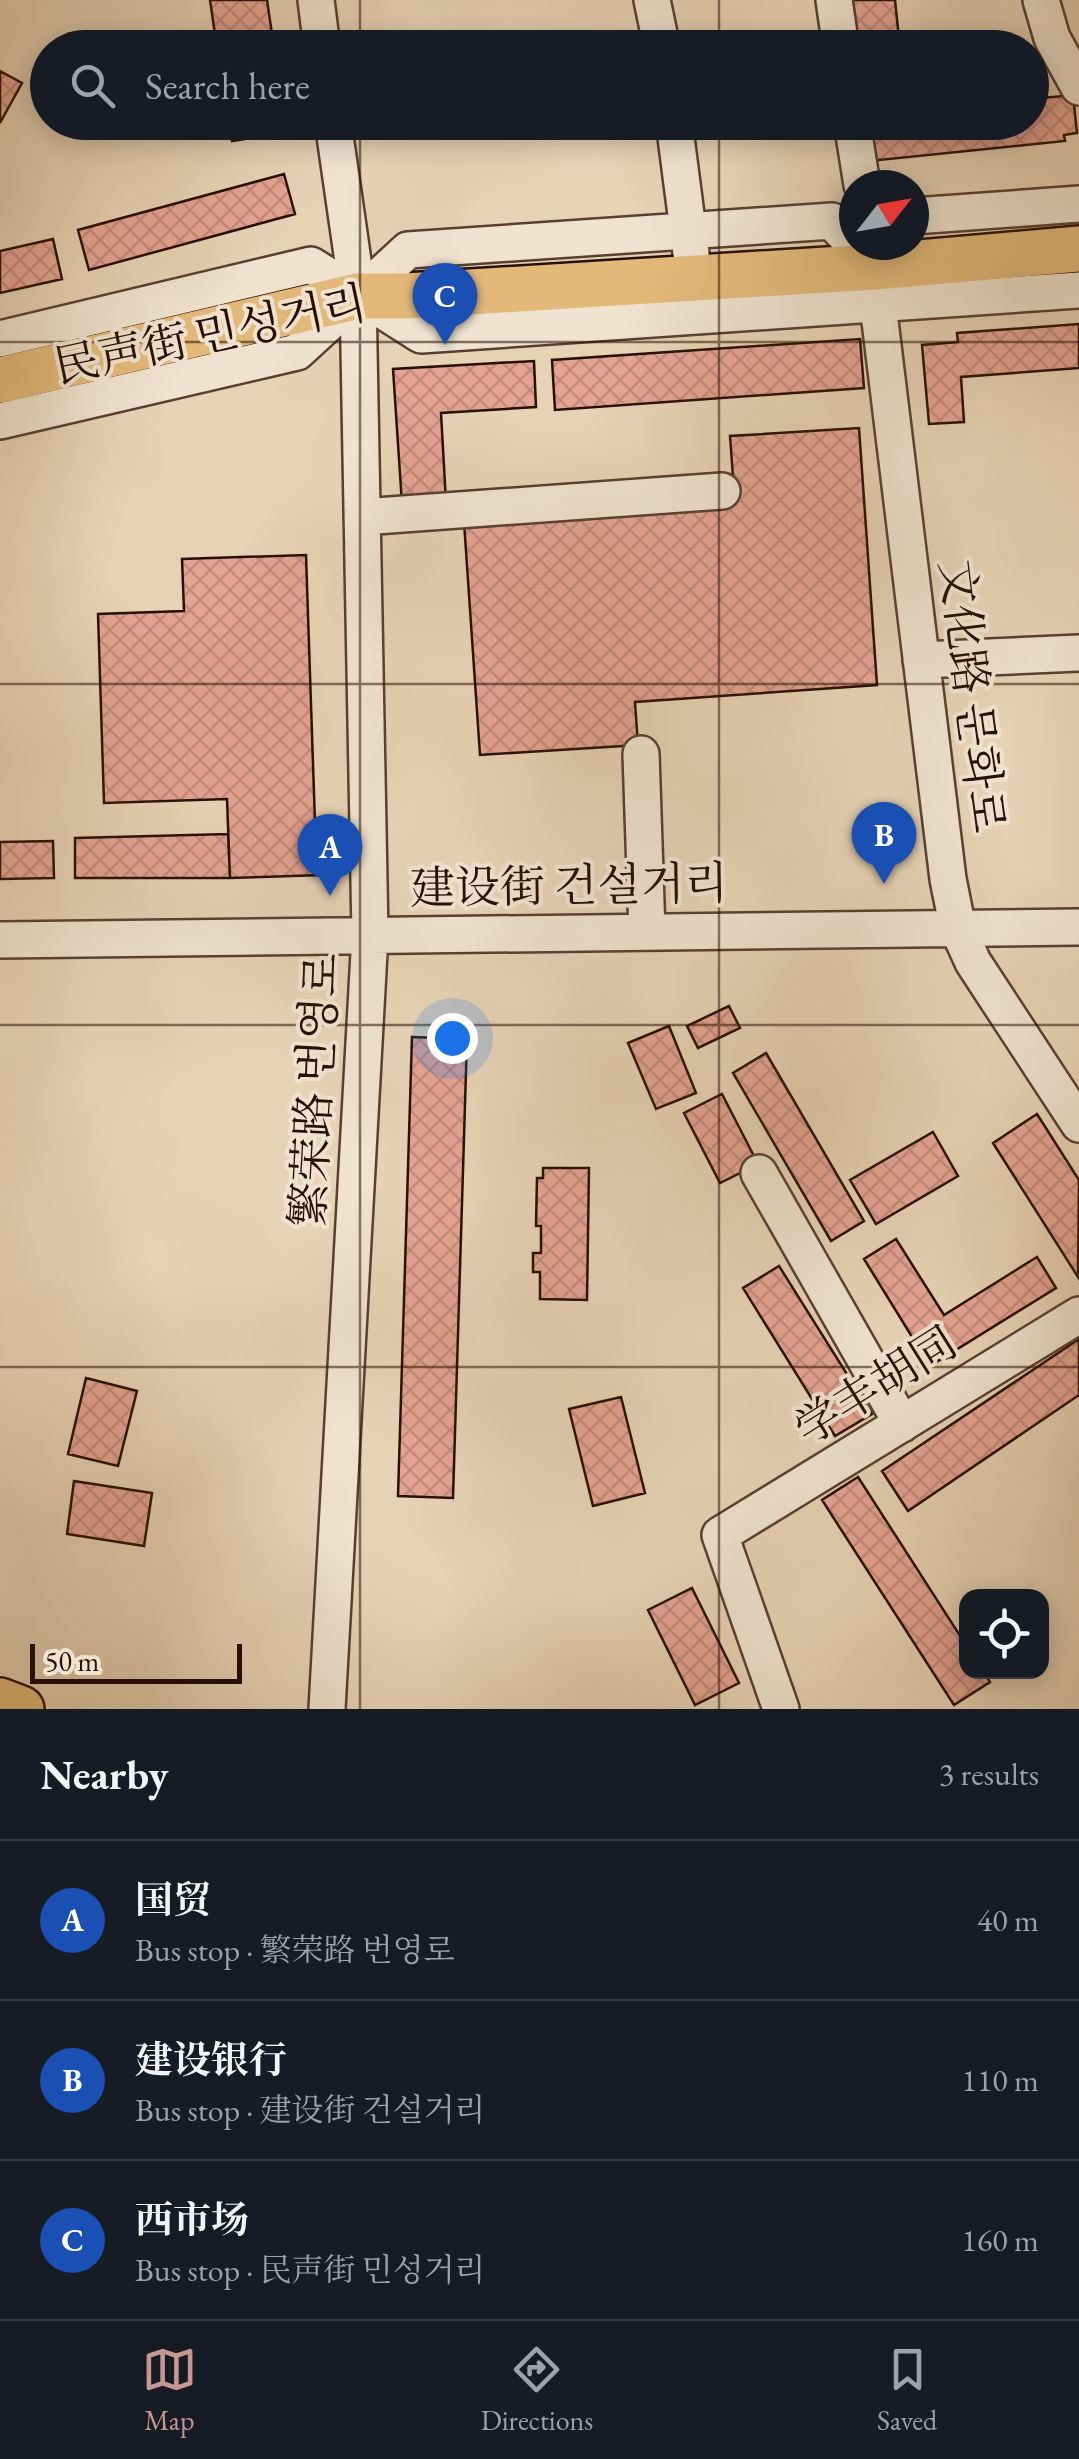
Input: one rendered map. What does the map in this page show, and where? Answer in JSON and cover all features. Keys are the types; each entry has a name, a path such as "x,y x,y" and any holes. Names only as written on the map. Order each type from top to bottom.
{"main road":[{"name":"民声街 민성거리","path":"0,380 358,296 694,278 1079,249"},
{"path":"0,1701 21,1709"}],"street":[{"path":"316,0 320,30"},
{"path":"652,0 658,30"},
{"path":"834,0 838,30"},
{"path":"1041,0 1052,38 1079,87"},
{"name":"繁荣路 번영로","path":"327,1709 370,935 358,296 336,140"},
{"path":"676,140 694,278"},
{"path":"855,140 860,170"},
{"path":"929,215 1079,204"},
{"path":"0,421 296,352 408,250 832,221 878,265"},
{"path":"0,339 311,265 421,335 878,265 1079,290"},
{"name":"文化路 문화로","path":"878,265 921,660 948,879 958,929 973,962 1079,1124"},
{"path":"362,517 722,491"},
{"path":"921,660 1079,653"},
{"path":"641,754 647,932"},
{"name":"建设街 건설거리","path":"0,940 1079,927"},
{"path":"760,1172 902,1424"},
{"name":"学丰胡同","path":"781,1709 720,1535 1079,1315"}],"building":[{"path":"210,0 267,0 271,30 214,30"},
{"path":"853,0 895,0 898,30 856,30"},
{"path":"0,71 22,83 0,123"},
{"path":"1073,95 1077,133 1064,135 1065,141 870,161 868,140 1049,140 1049,97"},
{"path":"284,174 295,214 89,270 78,230"},
{"path":"53,239 62,279 0,293 0,251"},
{"path":"1079,324 1079,368 961,377 964,422 929,424 922,345 958,342 957,333"},
{"path":"860,339 864,388 555,410 552,360"},
{"path":"534,361 536,407 441,413 446,502 402,504 393,369"},
{"path":"859,428 877,685 635,702 638,745 480,755 464,522 735,504 730,436"},
{"path":"306,555 316,853 321,854 322,875 230,878 227,799 104,803 98,614 184,611 182,559"},
{"path":"228,834 230,878 75,878 75,838"},
{"path":"53,841 54,878 0,879 0,842"},
{"path":"729,1006 740,1028 698,1048 687,1026"},
{"path":"669,1026 696,1093 656,1109 628,1043"},
{"path":"412,1037 467,1039 453,1498 398,1496"},
{"path":"766,1053 864,1221 831,1241 733,1073"},
{"path":"722,1094 758,1164 720,1183 684,1113"},
{"path":"1037,1114 1079,1180 1078,1277 993,1143"},
{"path":"933,1132 958,1176 876,1224 850,1180"},
{"path":"543,1168 589,1168 587,1300 540,1299 540,1272 533,1272 533,1253 541,1253 541,1226 536,1226 537,1178 543,1178"},
{"path":"896,1239 944,1315 1037,1257 1056,1288 930,1366 864,1259"},
{"path":"779,1266 872,1414 835,1436 743,1288"},
{"path":"1079,1339 1079,1395 908,1511 882,1471"},
{"path":"86,1378 137,1391 118,1466 68,1454"},
{"path":"621,1397 645,1493 593,1506 569,1409"},
{"path":"858,1477 959,1634 959,1679 990,1682 954,1705 822,1500"},
{"path":"74,1481 152,1493 144,1546 67,1534"},
{"path":"692,1588 739,1683 695,1705 648,1610"}],"place":[{"name":"西市场","path":"445,345"},
{"name":"建设银行","path":"884,884"},
{"name":"国贸","path":"330,896"}]}
